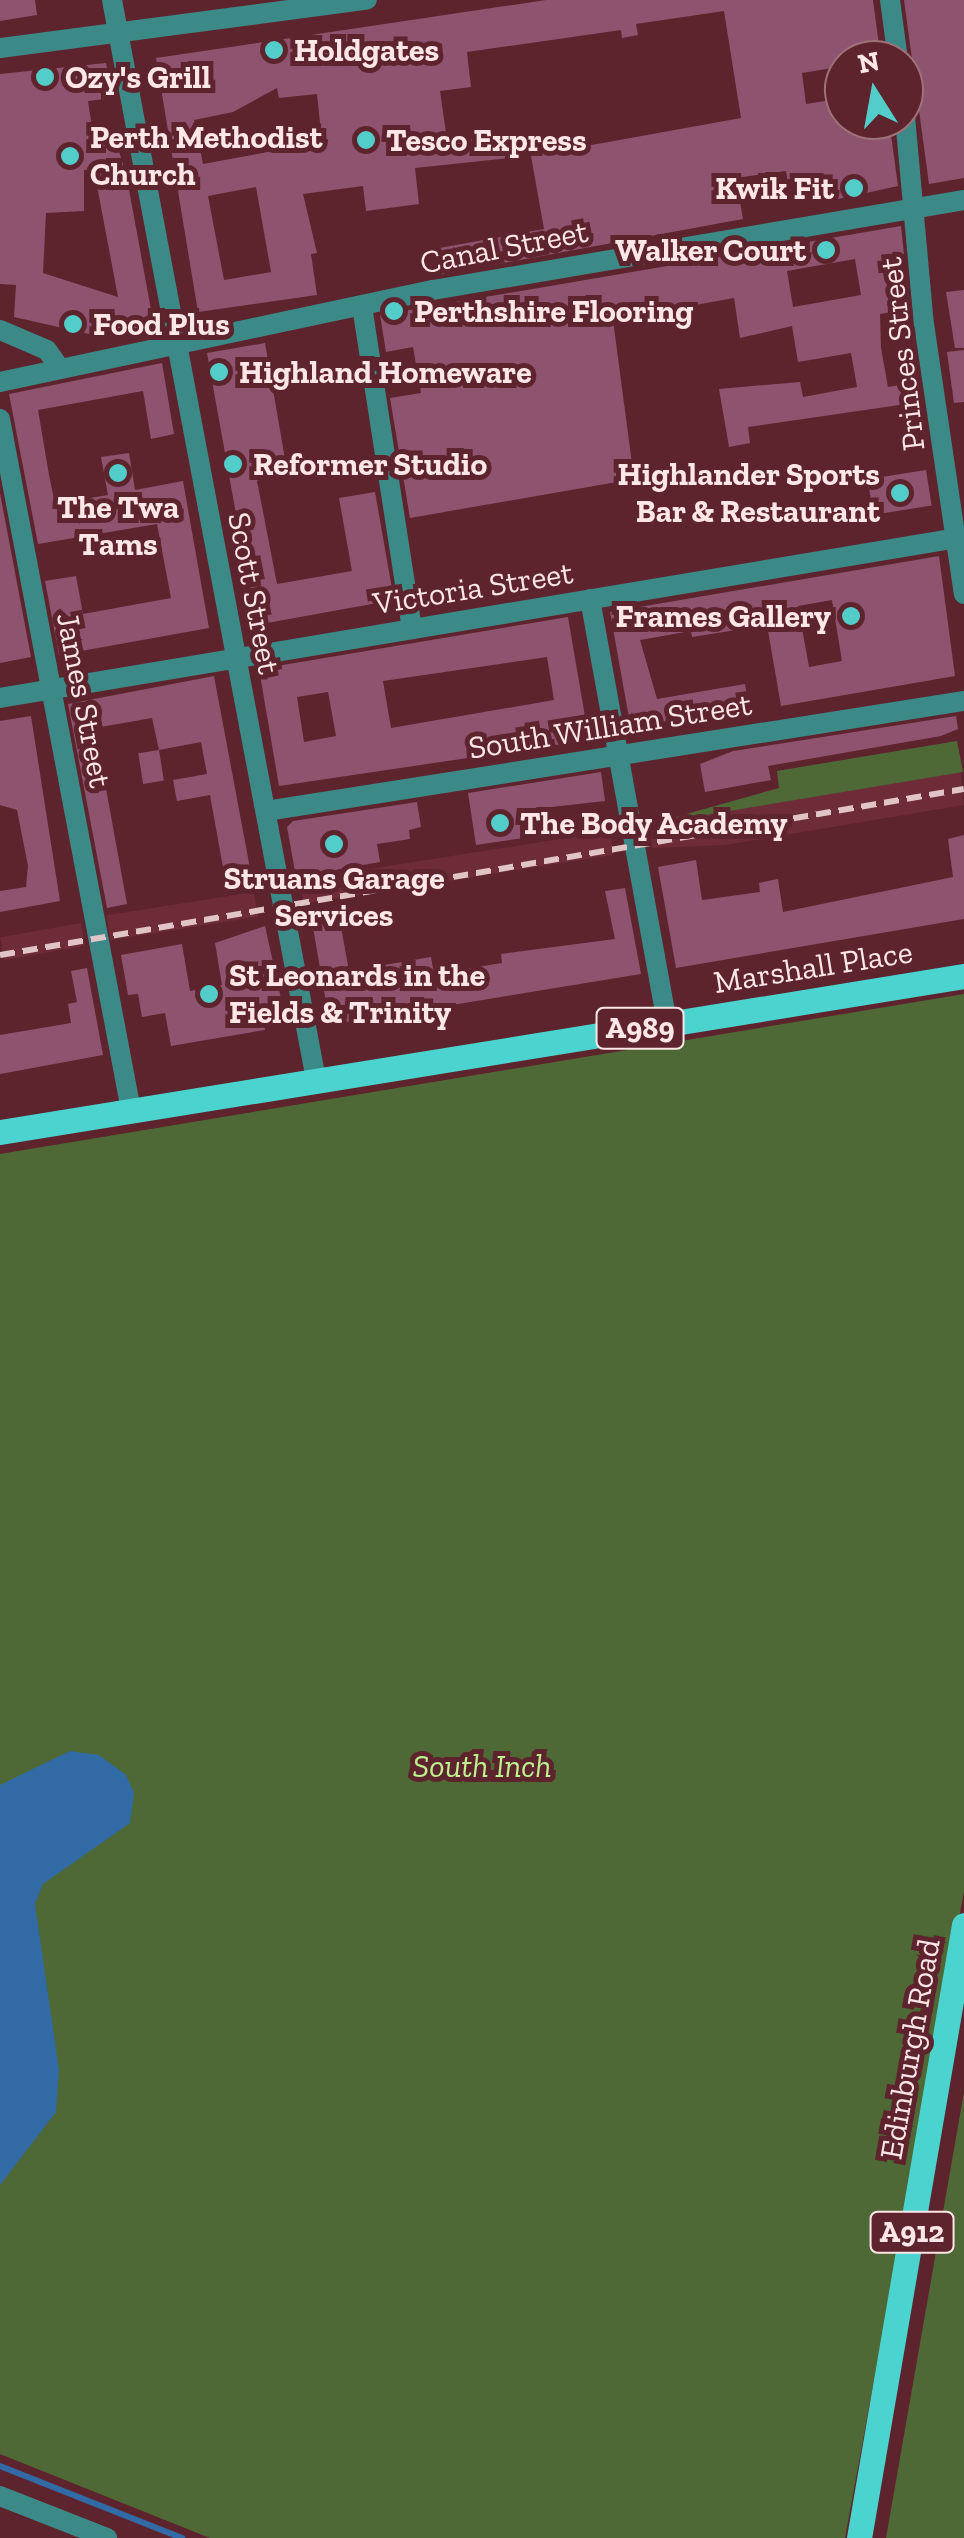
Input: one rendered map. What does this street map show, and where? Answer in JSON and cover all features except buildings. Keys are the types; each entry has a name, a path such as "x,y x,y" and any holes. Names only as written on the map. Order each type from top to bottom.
{"main road":[{"name":"Marshall Place","path":"316,1080 964,976"},
{"name":"A989","path":"10,1130 316,1080"},
{"name":"Edinburgh Road","path":"860,2538 964,1925"}],"street":[{"name":"Scott Street","path":"112,0 316,1080"},
{"path":"0,48 367,0"},
{"path":"890,0 895,40"},
{"name":"Princes Street","path":"908,140 924,324 964,594"},
{"name":"Canal Street","path":"0,382 58,366 362,306 964,200"},
{"path":"362,306 412,629"},
{"path":"0,330 47,350 58,366"},
{"name":"James Street","path":"0,418 131,1110"},
{"name":"Victoria Street","path":"0,698 957,538"},
{"path":"590,599 667,1024"},
{"name":"South William Street","path":"266,811 964,702"},
{"path":"0,2496 107,2538"}],"shaded area":[{"path":"957,741 964,805 725,845 652,848 648,825 779,788 777,771"},
{"path":"610,831 614,855 304,904 300,880"},
{"path":"254,892 258,917 111,940 107,915"},
{"path":"81,923 85,946 4,960 0,937"}],"green space":[{"path":"957,741 963,772 651,824 779,788 777,771"},
{"name":"South Inch","path":"964,994 964,1891 845,2538 210,2538 0,2454 0,1154"},
{"path":"964,2092 964,2538 886,2538"}],"water":[{"path":"70,1751 99,1755 126,1775 134,1793 130,1823 43,1884 35,1904 59,2070 56,2112 0,2185 0,1785"}],"waterway":[{"path":"0,2466 182,2538"}],"railway":[{"path":"0,955 964,789"}],"place":[{"name":"Holdgates","path":"274,50"},
{"name":"Ozy's Grill","path":"45,77"},
{"name":"Tesco Express","path":"366,140"},
{"name":"Perth Methodist Church","path":"70,156"},
{"name":"Kwik Fit","path":"854,188"},
{"name":"Walker Court","path":"826,250"},
{"name":"Perthshire Flooring","path":"394,311"},
{"name":"Food Plus","path":"73,324"},
{"name":"Highland Homeware","path":"219,372"},
{"name":"Reformer Studio","path":"233,464"},
{"name":"The Twa Tams","path":"118,473"},
{"name":"Highlander Sports Bar & Restaurant","path":"900,493"},
{"name":"Frames Gallery","path":"851,616"},
{"name":"The Body Academy","path":"500,823"},
{"name":"Struans Garage Services","path":"334,844"},
{"name":"St Leonards in the Fields & Trinity","path":"209,994"}]}
